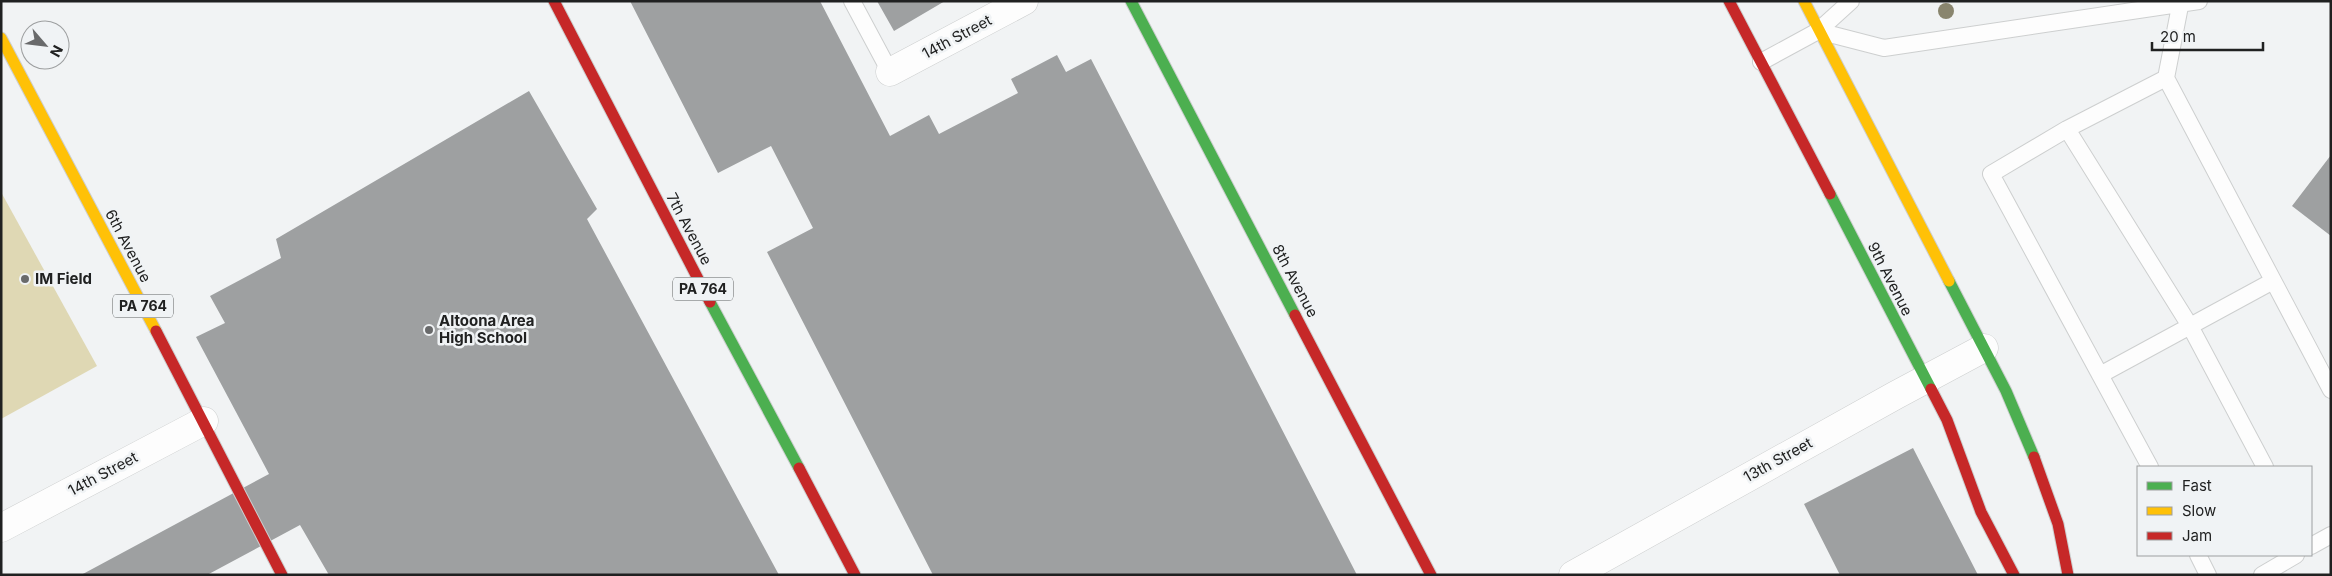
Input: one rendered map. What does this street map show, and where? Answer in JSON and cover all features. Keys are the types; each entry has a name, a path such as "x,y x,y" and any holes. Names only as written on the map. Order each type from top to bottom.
{"street":[{"name":"7th Avenue","path":"554,1 855,575"},
{"name":"14th Street","path":"890,72 1024,1"},
{"name":"8th Avenue","path":"1131,1 1431,575"},
{"name":"9th Avenue","path":"1729,1 1948,420 1981,512 2014,575"},
{"path":"1804,1 2006,391 2030,444 2058,524 2068,575"},
{"name":"6th Avenue","path":"1,38 204,421 282,575"},
{"name":"13th Street","path":"1572,575 1984,348"},
{"name":"14th Street","path":"1,528 204,421"}],"lane":[{"path":"852,1 890,72"},
{"path":"1761,62 1818,30 1851,1"},
{"path":"1818,30 1884,48 2181,2 2199,1"},
{"path":"2181,2 2166,78 2331,390"},
{"path":"2149,466 1991,174 2067,129 2166,78"},
{"path":"2067,129 2190,326 2264,466"},
{"path":"2100,375 2273,281"},
{"path":"2312,545 2331,535"},
{"path":"2198,556 2208,575"},
{"path":"2262,575 2294,556"}],"shaded area":[{"name":"IM Field","path":"1,192 97,366 1,419"}],"building":[{"path":"630,1 820,1 890,136 929,115 939,134 1018,93 1011,79 1057,55 1066,72 1091,59 1357,575 933,575 767,252 813,228 771,146 718,173"},
{"path":"877,1 945,1 894,31"},
{"name":"Altoona Area High School","path":"529,91 597,209 587,219 779,575 329,575 300,525 207,575 81,575 269,474 196,337 225,323 210,296 281,258 276,239"},
{"path":"2331,155 2331,236 2292,206"},
{"path":"1913,448 1978,575 1840,575 1804,504"}],"traffic: fast":[{"path":"1131,1 1295,315"},
{"path":"1830,194 1931,389"},
{"path":"1949,281 2006,391 2034,457"},
{"path":"710,302 799,468"}],"traffic: slow":[{"path":"1804,1 1949,281"},
{"path":"1,38 156,331"}],"traffic: jam":[{"path":"554,1 710,302"},
{"path":"1729,1 1830,194"},
{"path":"1295,315 1431,575"},
{"path":"156,331 282,575"},
{"path":"1931,389 1947,420 1981,512 2014,575"},
{"path":"2034,457 2058,524 2068,575"},
{"path":"799,468 855,575"}],"place":[{"name":"IM Field","path":"25,279"},
{"name":"Altoona Area High School","path":"429,330"}]}
